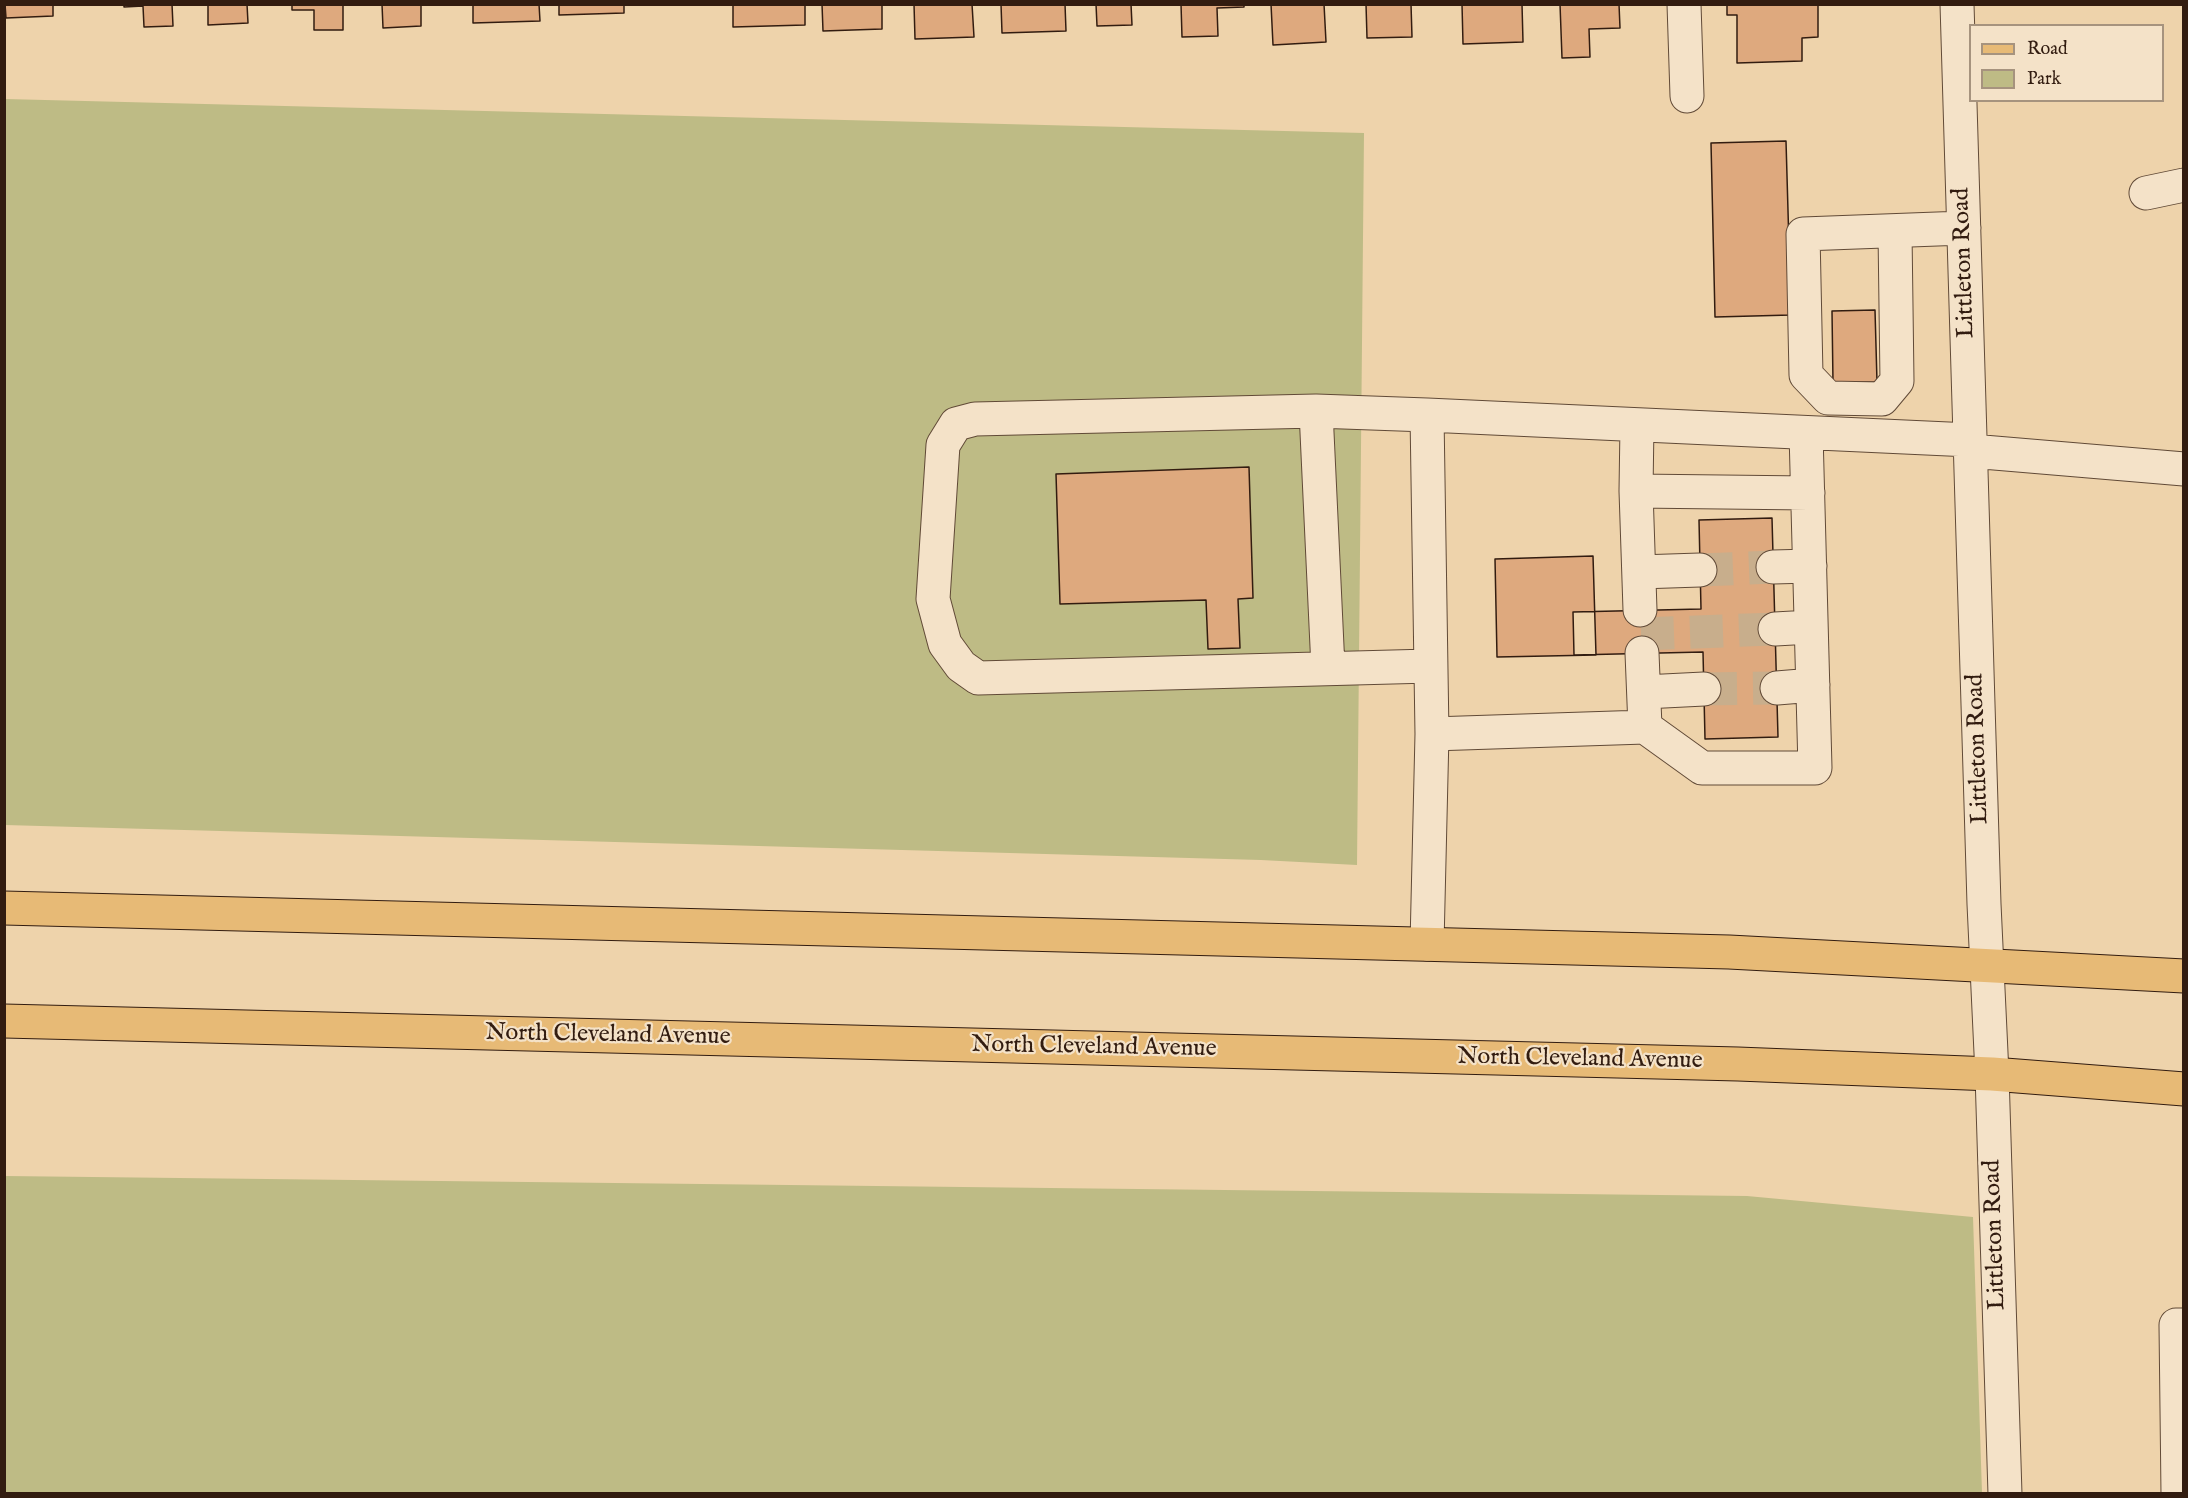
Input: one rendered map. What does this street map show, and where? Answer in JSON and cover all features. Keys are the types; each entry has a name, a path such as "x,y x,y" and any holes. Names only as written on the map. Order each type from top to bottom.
{"main road":[{"path":"4,908 1729,952 2184,976"},
{"name":"North Cleveland Avenue","path":"4,1021 1738,1064 1992,1074 2184,1089"}],"street":[{"path":"1684,4 1687,96"},
{"name":"Littleton Road","path":"1957,4 1986,965 1992,1074 2005,1494"},
{"path":"2146,193 2184,185"},
{"path":"1895,232 1897,381 1882,399 1828,398 1806,375 1803,234 1964,228"},
{"path":"1853,398 1854,434"},
{"path":"1430,666 978,678 961,666 945,644 933,599 943,445 956,424 975,419 1316,411 1854,434 2184,469"},
{"path":"1316,411 1328,669"},
{"path":"1427,415 1432,734 1427,944"},
{"path":"1637,425 1636,491 1640,610"},
{"path":"1432,734 1645,727 1701,768 1815,768 1806,433"},
{"path":"1636,491 1808,493"},
{"path":"1773,567 1810,566"},
{"path":"1639,572 1700,570"},
{"path":"1775,629 1811,627"},
{"path":"1642,653 1645,727"},
{"path":"1777,687 1813,684"},
{"path":"1644,692 1704,690"},
{"path":"2178,1494 2176,1325 2184,1325"}],"green space":[{"path":"5,99 1364,133 1357,865 1261,860 5,825"},
{"path":"5,1176 1747,1196 1973,1217 1982,1493 5,1493"}],"building":[{"path":"5,4 53,4 53,16 6,18"},
{"path":"124,4 172,4 173,26 144,27 143,6 124,7"},
{"path":"208,4 247,4 248,23 208,25"},
{"path":"292,4 343,4 343,30 314,30 314,10 292,10"},
{"path":"382,4 421,4 421,26 383,28"},
{"path":"473,4 539,4 540,21 473,23"},
{"path":"559,4 624,4 624,13 559,15"},
{"path":"733,4 805,4 805,25 733,27"},
{"path":"822,4 882,4 882,29 823,31"},
{"path":"914,4 972,4 974,37 915,39"},
{"path":"1001,4 1065,4 1066,31 1002,33"},
{"path":"1096,4 1131,4 1132,25 1097,26"},
{"path":"1181,4 1244,4 1244,7 1217,8 1218,36 1182,37"},
{"path":"1271,4 1324,4 1326,42 1273,45"},
{"path":"1366,4 1411,4 1412,37 1367,38"},
{"path":"1462,4 1522,4 1523,42 1463,44"},
{"path":"1560,4 1619,4 1620,28 1589,29 1590,57 1562,58"},
{"path":"1727,4 1818,4 1818,37 1802,38 1802,61 1737,63 1737,15 1727,15"},
{"path":"1786,141 1791,315 1715,317 1711,143"},
{"path":"1875,310 1877,382 1833,383 1832,311"},
{"path":"1249,467 1253,598 1238,599 1240,648 1208,649 1206,600 1060,604 1056,474"},
{"path":"1772,518 1778,737 1705,739 1703,652 1574,655 1573,612 1701,609 1699,520"},
{"path":"1593,556 1596,655 1497,657 1495,559"}],"tunnel":[{"path":"1700,570 1773,567"},
{"path":"1641,634 1775,629"},
{"path":"1704,689 1777,688"}]}
